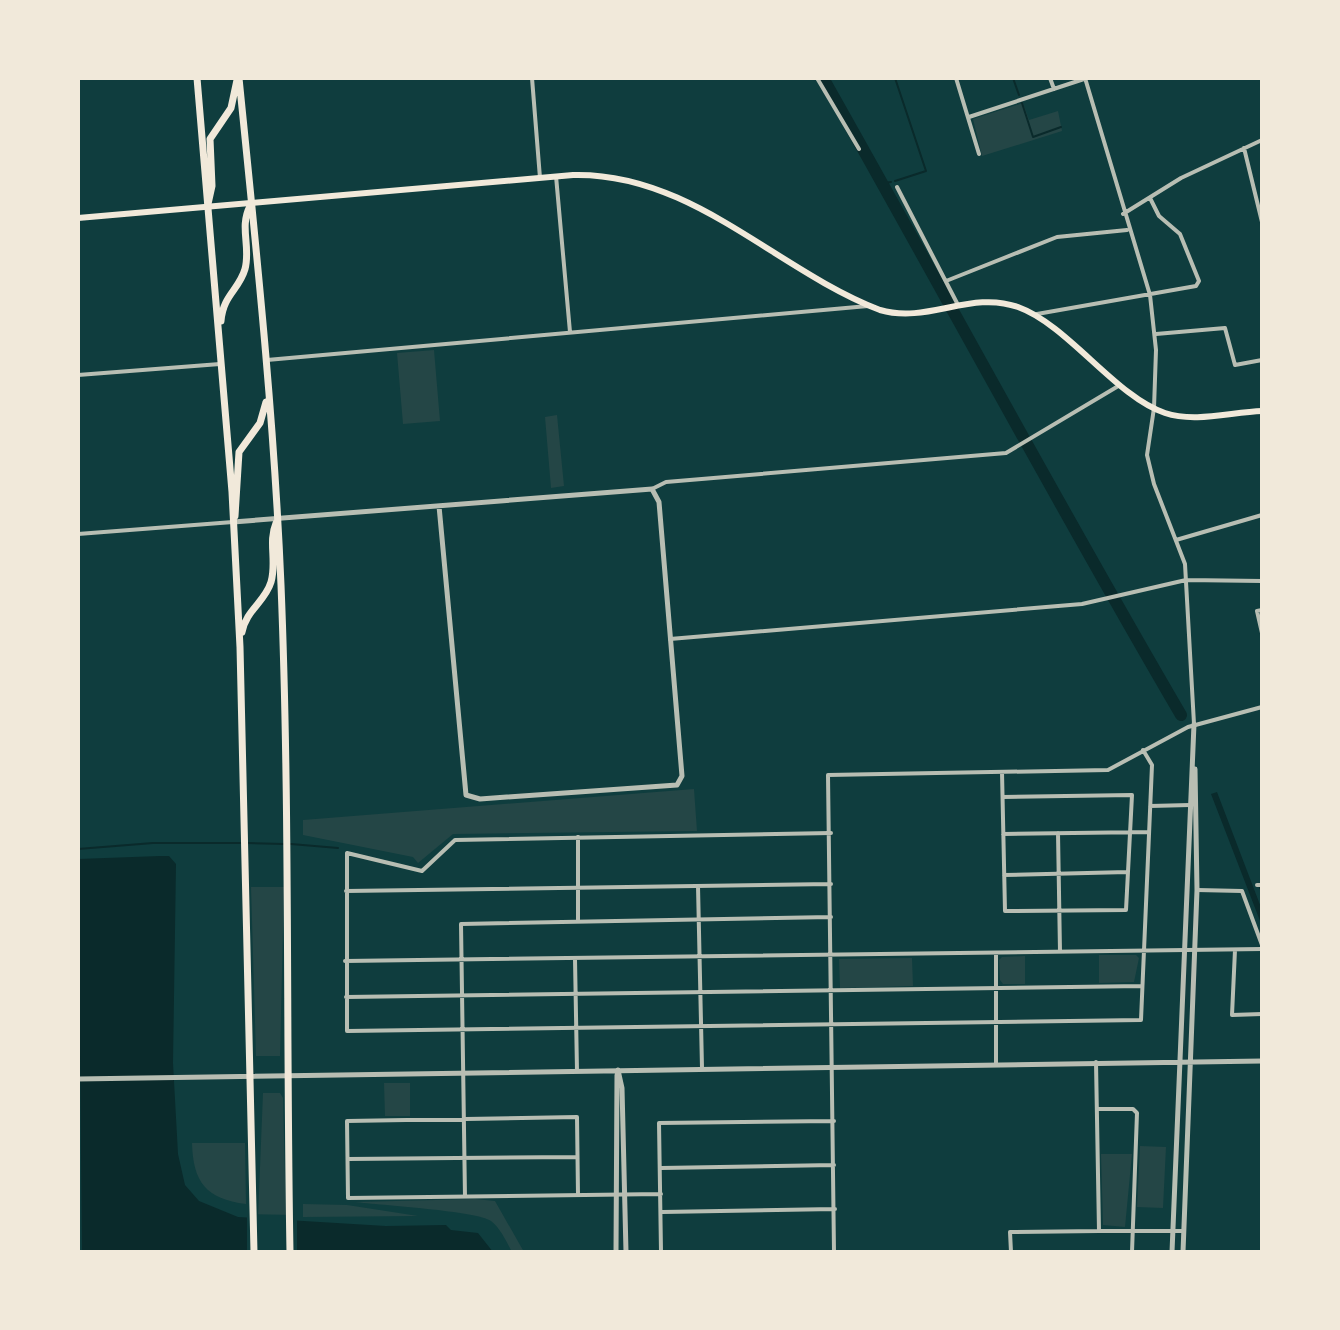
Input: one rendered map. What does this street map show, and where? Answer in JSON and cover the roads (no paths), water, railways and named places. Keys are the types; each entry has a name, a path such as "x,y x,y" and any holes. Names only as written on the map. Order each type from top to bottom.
{"highway":[{"path":"197,78 233,522 240,647 254,1252"},
{"path":"207,207 212,186 210,139 231,108 238,78"},
{"path":"238,78 278,519 288,844 290,1252"},
{"path":"219,339 223,303 245,268 244,224 251,203"},
{"path":"233,522 239,500 239,452 260,423 267,390"},
{"path":"240,647 248,612 271,583 271,539 278,519"}],"main road":[{"path":"78,218 556,176 620,177 659,188 870,306 900,314 990,301 1035,315 1154,408 1193,417 1262,411"}],"street":[{"path":"532,78 540,178"},
{"path":"817,78 859,149"},
{"path":"956,78 979,154"},
{"path":"1050,78 1054,89"},
{"path":"969,117 1085,78 1123,214 1150,295 1156,334 1154,408 1147,444 1149,466 1176,540 1186,580 1194,724 1197,890 1183,1252"},
{"path":"1123,214 1181,178 1262,140"},
{"path":"1244,148 1262,222"},
{"path":"556,176 570,332"},
{"path":"897,187 956,306"},
{"path":"1035,315 1196,286 1199,281 1180,234 1159,216 1150,198"},
{"path":"946,281 1057,237 1128,230"},
{"path":"265,361 570,332 834,312 870,306"},
{"path":"1156,334 1225,328 1235,365 1262,360"},
{"path":"78,375 220,364"},
{"path":"78,534 652,489 666,482 994,455 1019,445 1122,384"},
{"path":"439,506 464,785 469,797 677,785 682,776 659,502 652,489"},
{"path":"1176,540 1262,515"},
{"path":"670,639 1082,604 1186,580 1262,581"},
{"path":"1262,610 1257,611 1257,618 1262,633"},
{"path":"834,1252 828,775 1108,770 1194,724 1262,707"},
{"path":"1172,1252 1194,724"},
{"path":"831,833 455,840 422,871 352,852 345,856 347,1031 1141,1020 1152,765 1143,750"},
{"path":"1002,772 1005,911 1126,910 1132,795 1003,797"},
{"path":"1150,806 1190,805"},
{"path":"1003,834 1149,832"},
{"path":"1058,833 1060,952"},
{"path":"578,837 578,922"},
{"path":"1004,875 1128,872"},
{"path":"345,891 831,884"},
{"path":"698,886 702,1068"},
{"path":"345,961 1235,950 1262,947 1242,891 1197,890"},
{"path":"465,1197 461,924 831,917"},
{"path":"1235,950 1232,1015 1262,1014"},
{"path":"996,953 996,1064"},
{"path":"575,959 577,1071"},
{"path":"346,997 1142,986"},
{"path":"78,1079 1262,1061"},
{"path":"1096,1062 1099,1231"},
{"path":"616,1252 618,1070"},
{"path":"618,1070 622,1088 626,1252"},
{"path":"1097,1109 1133,1109 1137,1113 1132,1252"},
{"path":"578,1195 577,1117 347,1121 348,1198 661,1194"},
{"path":"661,1252 659,1123 834,1121"},
{"path":"348,1159 577,1157"},
{"path":"660,1168 834,1165"},
{"path":"661,1212 835,1209"},
{"path":"1011,1252 1010,1232 1184,1231"}],"waterway":[{"path":"823,78 1181,715"},
{"path":"895,78 926,171 895,181"},
{"path":"1013,78 1019,95"},
{"path":"1022,103 1033,137 1061,127"},
{"path":"885,183 891,182"},
{"path":"78,849 153,843 240,843"},
{"path":"247,843 284,844"},
{"path":"291,844 338,848"}]}
